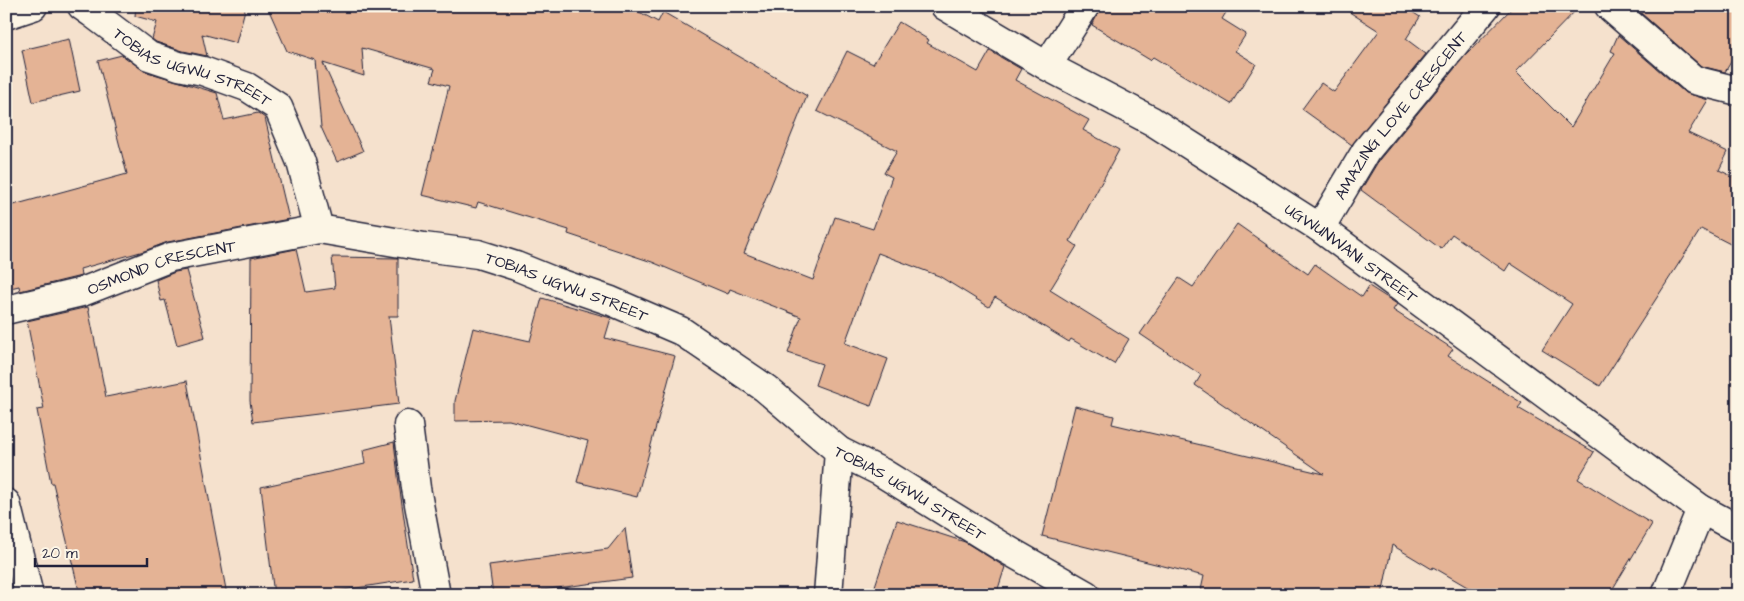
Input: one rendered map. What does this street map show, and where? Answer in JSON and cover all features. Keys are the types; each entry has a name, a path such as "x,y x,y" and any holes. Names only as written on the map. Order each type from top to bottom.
{"street":[{"path":"6,15 33,6"},
{"name":"TOBIAS UGWU STREET","path":"82,6 149,56 179,66 203,71 247,87 278,107 301,162 319,229 478,254 611,301 681,331 765,388 839,451 882,472 999,546 1086,595"},
{"name":"UGWUNWANI STREET","path":"945,6 1047,66 1152,121 1320,228 1701,509 1738,530"},
{"path":"1047,66 1085,6"},
{"name":"AMAZING LOVE CRESCENT","path":"1320,228 1366,150 1486,6"},
{"path":"1609,6 1694,80 1738,91"},
{"name":"OSMOND CRESCENT","path":"6,310 82,292 171,257 319,229"},
{"path":"408,425 416,488 436,595"},
{"path":"828,595 839,451"},
{"path":"6,503 29,595"},
{"path":"1666,595 1701,509"}],"building":[{"path":"136,6 246,6 236,43 202,34 207,56 183,51 156,42 152,39 157,22 135,16"},
{"path":"267,6 628,6 658,22 663,12 807,96 744,253 813,280 835,217 873,229 892,177 884,173 897,151 817,111 847,51 873,64 899,22 929,40 927,43 978,72 990,51 1021,69 1015,80 1089,120 1083,130 1119,150 1070,241 1077,246 1050,290 1129,339 1114,364 1071,339 1069,342 995,297 989,307 939,276 878,253 845,343 888,359 871,406 815,385 822,364 788,353 801,317 730,289 728,294 652,262 568,234 569,230 478,202 476,208 422,195 449,86 431,81 435,69 362,48 364,76 323,63 363,151 337,162 321,127 315,60 287,51"},
{"path":"1101,6 1230,6 1222,19 1246,34 1235,51 1256,64 1231,104 1153,57 1150,60 1092,25"},
{"path":"1340,6 1403,6 1420,17 1406,39 1426,54 1352,145 1302,109 1321,83 1334,92 1379,31"},
{"path":"1514,6 1580,6 1516,72 1571,127 1615,53 1611,51 1618,35 1684,92 1708,100 1688,133 1728,152 1719,170 1738,179 1738,248 1701,229 1600,386 1542,350 1572,304 1510,263 1505,271 1452,234 1441,249 1361,190 1379,160 1465,56"},
{"path":"1633,6 1738,6 1738,50 1725,72 1701,66"},
{"path":"69,39 80,91 33,102 22,50"},
{"path":"122,55 144,71 217,93 224,120 258,113 265,118 289,219 168,242 144,251 80,269 81,276 20,291 19,286 6,289 6,207 127,174 98,61"},
{"path":"1237,224 1308,274 1315,264 1362,297 1369,286 1397,304 1393,310 1453,349 1448,356 1522,403 1518,408 1594,452 1578,479 1652,524 1609,595 1481,595 1392,545 1382,595 1222,595 1201,590 1204,576 1042,536 1075,406 1114,416 1112,424 1324,474 1195,385 1201,375 1140,334 1179,278 1193,287"},
{"path":"296,249 306,292 335,288 332,257 398,258 398,316 389,316 399,404 253,422 250,401 251,258"},
{"path":"186,270 205,337 177,345 165,300 161,301 156,280 175,272"},
{"path":"542,298 611,318 605,338 675,356 637,497 577,482 588,441 509,420 455,421 455,401 473,328 530,341"},
{"path":"88,307 106,397 187,381 227,595 80,595 53,483 51,483 37,410 44,409 27,321"},
{"path":"394,442 413,579 312,595 274,595 261,487 365,464 363,450"},
{"path":"897,520 965,542 1005,567 996,595 872,595"},
{"path":"625,528 632,578 542,590 543,595 493,595 489,565 608,549"}]}
